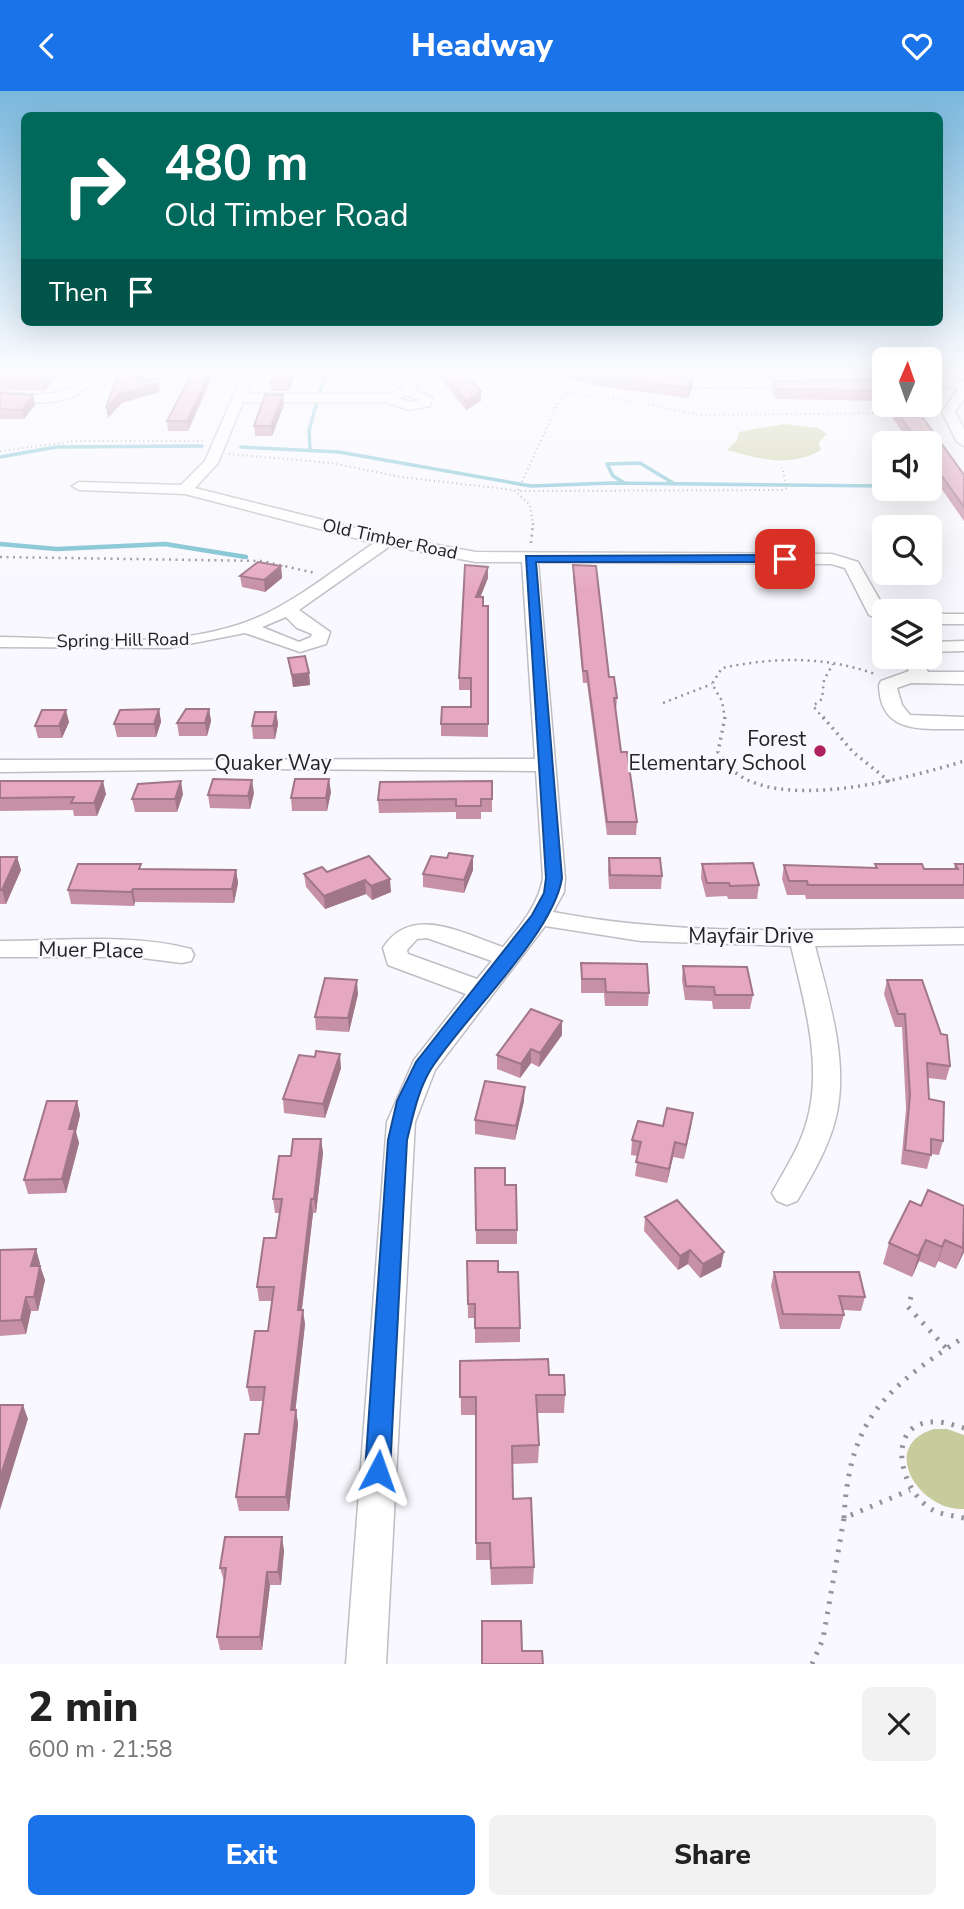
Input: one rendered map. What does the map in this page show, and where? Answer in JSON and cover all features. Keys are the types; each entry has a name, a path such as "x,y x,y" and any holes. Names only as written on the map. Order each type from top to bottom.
{"street":[{"path":"185,490 196,482 220,444"},
{"name":"Old Timber Road","path":"79,486 185,490 387,541 476,557 832,559 852,565 872,605"},
{"name":"Spring Hill Road","path":"0,642 166,642 245,628 288,609 387,541"},
{"path":"366,1664 398,1140 407,1101 423,1067 539,917 552,893 554,878 530,559"},
{"name":"Spring Hill Road","path":"245,628 276,637 290,647 307,647 320,641 321,632 303,624 288,609"},
{"path":"942,619 964,619"},
{"path":"942,647 964,646"},
{"path":"913,678 919,674 917,669"},
{"path":"964,678 913,678 893,681 888,685 887,691 899,718 905,721 964,723"},
{"name":"Quaker Way","path":"0,766 266,762 546,765"},
{"name":"Mayfair Drive","path":"539,917 581,927 675,935 964,936"},
{"path":"481,991 397,960 395,948 410,933 428,930 506,957"},
{"path":"787,1193 809,1151 824,1109 824,1037 801,936"},
{"name":"Muer Place","path":"0,949 134,949 182,955"}],"path":[{"path":"0,451 34,444"},
{"path":"215,444 222,454 331,463 401,477 518,491 641,493 787,488 782,467"},
{"path":"530,559 533,509 518,491 518,486 541,444"},
{"path":"0,557 262,561 333,577"},
{"path":"663,703 712,684 722,669 736,665 799,661 834,664 870,671 893,681"},
{"path":"834,664 824,680 822,699 813,706 815,712 832,726 853,752 890,782"},
{"path":"712,684 722,697 727,725 718,752 723,762 744,777 773,787 827,790 890,782 964,761"},
{"path":"911,1297 908,1307 946,1348"},
{"path":"812,1664 823,1639 844,1518 846,1479 862,1426 884,1397 964,1337"},
{"path":"964,1428 937,1422 921,1424 909,1432 901,1444 898,1458 901,1474 910,1490 938,1513 964,1518"},
{"path":"844,1518 910,1490"}],"green space":[{"path":"733,444 820,444 821,450 798,459 774,460 727,450"},
{"path":"934,1429 947,1429 964,1435 964,1509 948,1507 933,1500 911,1477 907,1463 908,1449 917,1437"}],"building":[{"path":"942,444 964,475 964,507 942,476"},
{"path":"258,562 281,566 264,580 240,576"},
{"path":"465,565 488,567 476,597 483,597 483,606 488,606 488,724 441,724 442,707 471,707 471,678 459,678"},
{"path":"573,565 596,566 609,677 614,677 617,698 614,698 621,752 627,752 637,822 607,822 587,671 583,671"},
{"path":"305,656 309,673 292,675 288,658"},
{"path":"159,709 154,724 114,724 120,710"},
{"path":"186,709 209,709 205,723 177,723"},
{"path":"42,710 66,710 59,726 35,726"},
{"path":"255,712 276,712 273,726 252,726"},
{"path":"213,779 252,780 248,796 208,795"},
{"path":"295,779 329,779 326,798 291,798"},
{"path":"0,781 103,781 94,803 71,803 74,797 0,798"},
{"path":"181,781 175,799 132,799 138,784"},
{"path":"492,781 492,799 481,799 481,806 456,806 456,799 378,800 380,782"},
{"path":"449,853 473,856 464,880 423,874 431,856 447,858"},
{"path":"369,856 390,879 371,886 365,880 324,896 304,874 322,867 327,872"},
{"path":"0,857 17,857 2,890 0,890"},
{"path":"609,858 660,858 662,876 610,875"},
{"path":"753,863 759,885 730,886 729,883 707,883 702,864"},
{"path":"78,864 141,864 139,869 236,870 232,889 133,889 131,892 68,890"},
{"path":"875,864 922,864 924,869 958,869 955,864 964,864 964,885 808,885 807,881 789,881 784,865 877,868"},
{"path":"581,963 647,964 649,993 606,992 605,979 582,979"},
{"path":"683,966 747,967 753,995 715,995 714,987 686,986"},
{"path":"325,978 357,980 348,1018 315,1017"},
{"path":"887,980 922,980 941,1034 947,1035 950,1066 927,1063 929,1099 944,1102 943,1141 931,1139 931,1155 905,1150 910,1095 905,1014 898,1014"},
{"path":"531,1009 562,1021 540,1053 531,1049 521,1064 497,1055"},
{"path":"316,1051 340,1054 323,1104 283,1099 299,1055 315,1057"},
{"path":"485,1081 525,1087 516,1126 475,1120"},
{"path":"47,1101 77,1101 69,1129 75,1129 62,1179 24,1180"},
{"path":"667,1108 693,1113 686,1145 675,1142 669,1169 636,1162 641,1142 632,1140 638,1121 663,1126"},
{"path":"293,1139 321,1139 298,1310 303,1310 291,1410 296,1410 286,1497 236,1497 245,1434 259,1434 265,1387 247,1387 255,1331 268,1331 274,1287 257,1287 264,1238 276,1238 282,1199 273,1199 279,1156 291,1156"},
{"path":"475,1168 505,1168 505,1185 516,1185 517,1230 476,1230"},
{"path":"928,1190 964,1206 963,1248 945,1240 942,1247 926,1240 918,1256 889,1243 910,1201 921,1206"},
{"path":"677,1200 724,1252 703,1264 690,1250 680,1256 645,1217"},
{"path":"36,1249 31,1266 40,1266 34,1297 26,1297 21,1320 0,1321 0,1250"},
{"path":"467,1261 498,1261 498,1272 518,1272 520,1328 475,1328 475,1304 468,1304"},
{"path":"774,1272 859,1272 865,1297 839,1296 844,1315 783,1314"},
{"path":"548,1359 549,1375 564,1375 565,1395 536,1395 539,1445 512,1446 513,1499 531,1498 534,1567 491,1568 490,1543 476,1543 476,1397 460,1397 460,1361"},
{"path":"0,1405 23,1405 0,1478"},
{"path":"225,1537 282,1537 278,1572 267,1572 260,1637 217,1637 226,1568 220,1568"},
{"path":"482,1621 521,1621 522,1651 542,1651 543,1664 482,1664"}],"waterway":[{"path":"310,444 310,449"},
{"path":"0,457 56,447 202,446"},
{"path":"241,447 339,452 531,486 611,483 872,486"},
{"path":"623,482 613,476 607,464 640,463 673,483"},
{"path":"0,544 57,549 165,544 246,557"}],"place":[{"name":"Forest Elementary School","path":"820,751"}],"route":[{"path":"378,1471 398,1140 407,1101 423,1067 517,942 539,917 552,893 554,859 530,559 785,559"}]}
